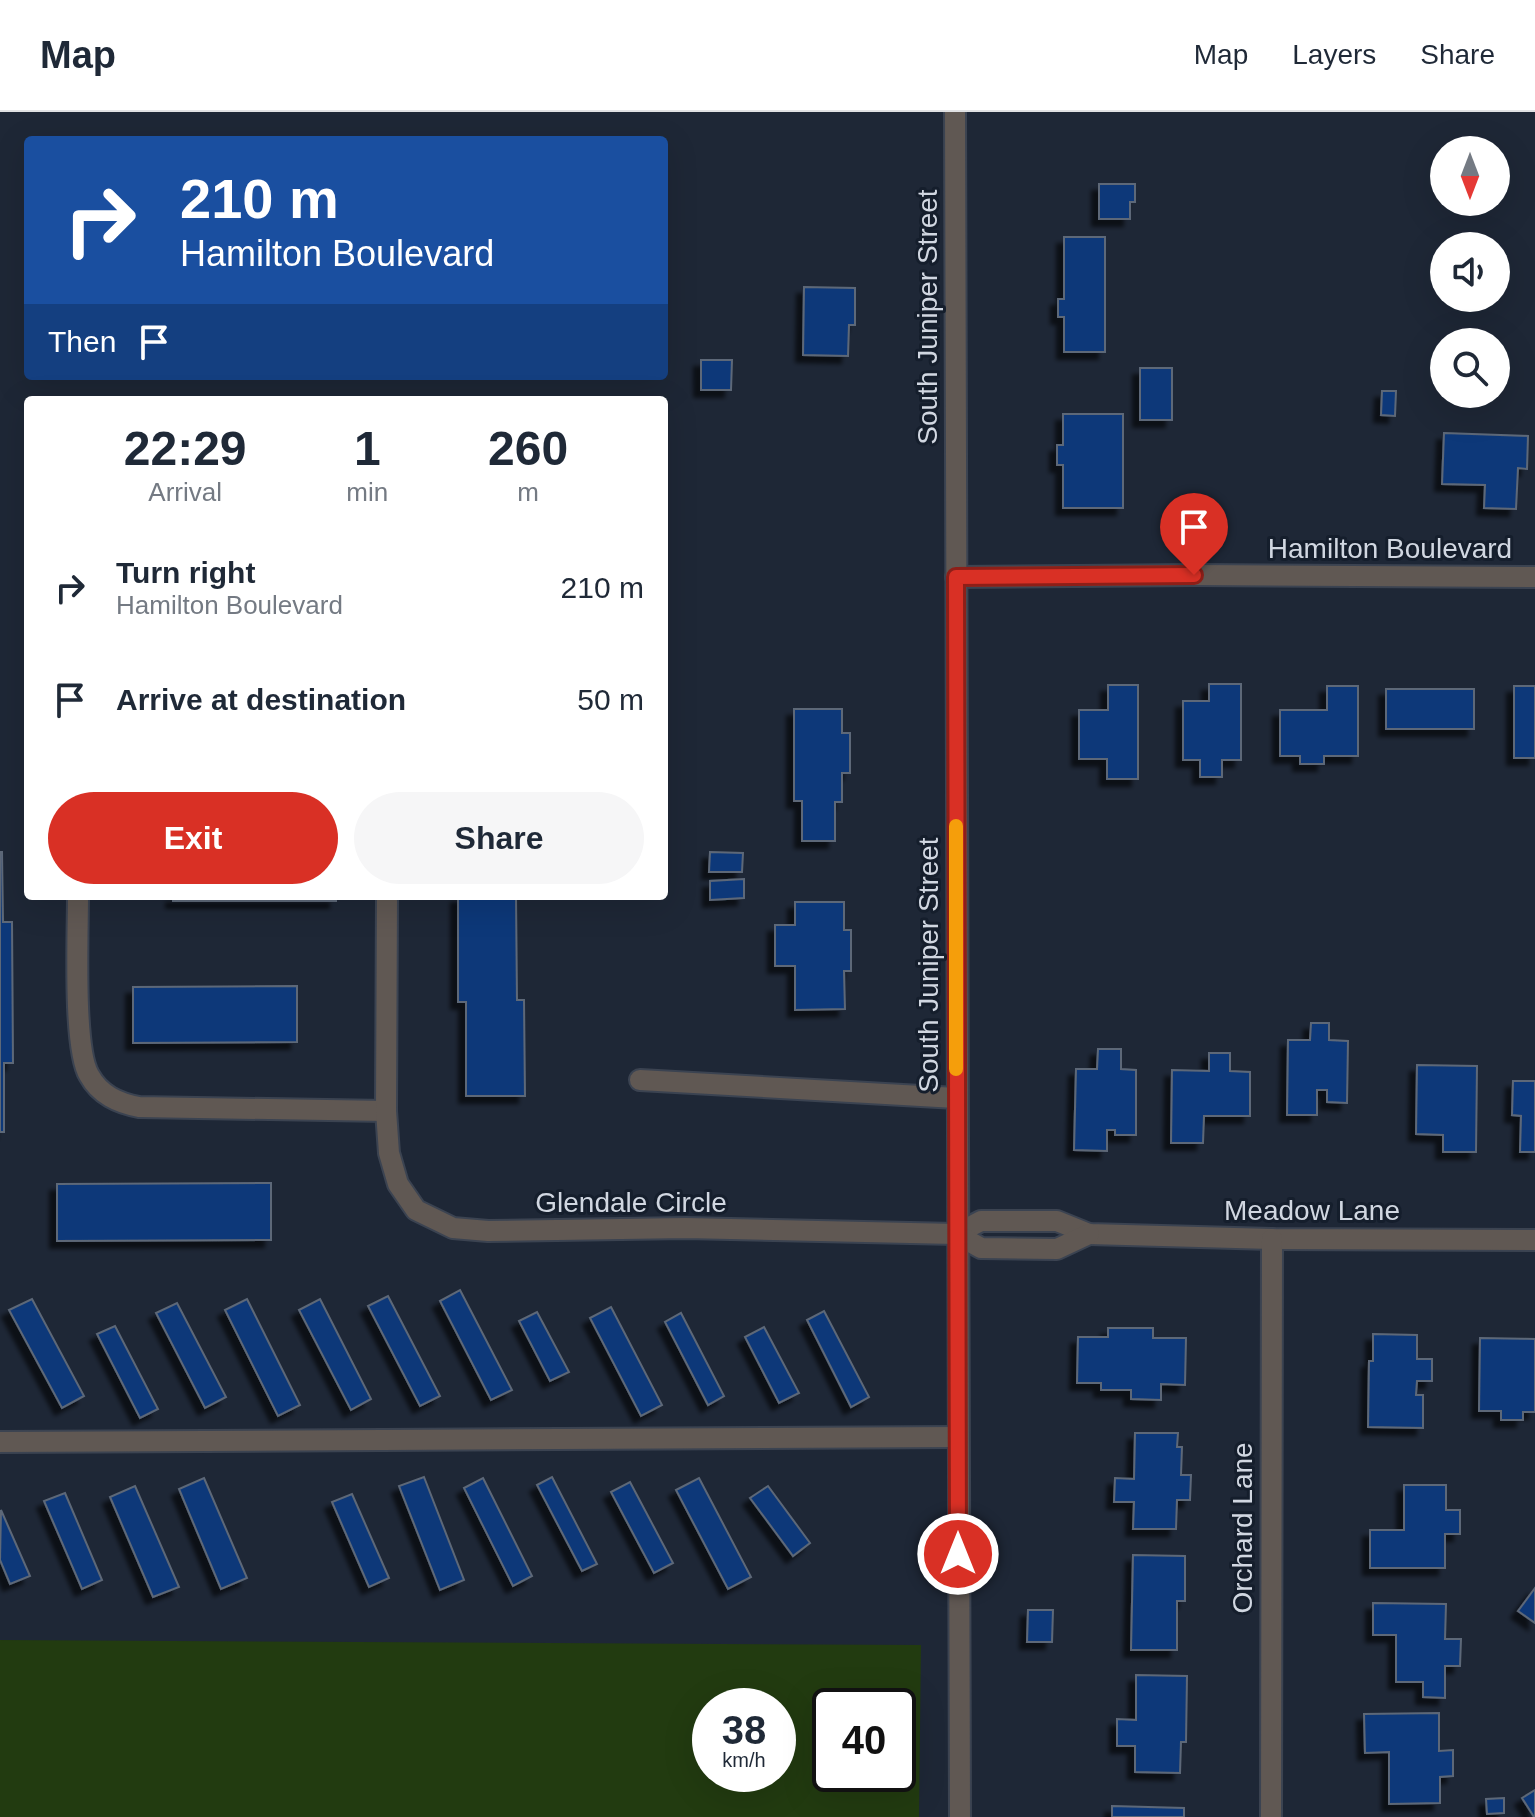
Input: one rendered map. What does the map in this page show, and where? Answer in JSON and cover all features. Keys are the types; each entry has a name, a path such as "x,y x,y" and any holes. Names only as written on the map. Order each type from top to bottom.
{"street":[{"name":"South Juniper Street","path":"955,112 960,1817"},
{"name":"Hamilton Boulevard","path":"956,577 1535,577"},
{"path":"78,900 81,1059 95,1085 107,1096 139,1107 386,1111"},
{"name":"Glendale Circle","path":"387,900 386,1111 389,1153 398,1184 416,1210 453,1228 488,1231 686,1228 956,1234"},
{"path":"640,1080 956,1098"},
{"name":"Meadow Lane","path":"956,1234 981,1221 1057,1221 1089,1234 1272,1239 1535,1240"},
{"name":"Orchard Lane","path":"1271,1817 1272,1239"},
{"path":"0,1442 958,1437"}],"green space":[{"path":"0,1640 921,1645 919,1817 0,1817"}],"building":[{"path":"1099,184 1135,184 1135,202 1130,202 1130,219 1099,219"},
{"path":"1064,237 1105,237 1105,352 1064,352 1064,317 1058,317 1058,299 1064,299"},
{"path":"804,287 855,288 855,325 849,325 848,356 803,355"},
{"path":"701,360 732,360 731,390 701,390"},
{"path":"1140,368 1172,368 1172,420 1140,420"},
{"path":"1382,391 1396,391 1395,416 1381,415"},
{"path":"1063,414 1123,414 1123,508 1063,508 1063,465 1057,465 1057,445 1063,445"},
{"path":"1444,433 1528,436 1527,469 1518,468 1516,509 1484,508 1485,485 1442,484"},
{"path":"1209,684 1241,684 1241,760 1222,760 1222,777 1200,777 1200,760 1183,760 1183,701 1209,701"},
{"path":"1108,685 1138,685 1138,779 1107,779 1107,759 1079,759 1079,710 1108,710"},
{"path":"1327,686 1358,686 1358,756 1324,756 1324,764 1300,764 1300,756 1280,756 1280,710 1327,710"},
{"path":"1514,686 1535,686 1535,758 1514,758"},
{"path":"1386,689 1474,689 1474,729 1386,729"},
{"path":"794,709 842,709 842,733 850,733 850,773 842,773 842,802 835,802 835,841 802,841 802,801 794,801"},
{"path":"0,852 3,922 12,922 13,1063 4,1063 4,1132 0,1132"},
{"path":"710,852 743,853 742,872 709,872"},
{"path":"744,879 744,898 710,900 710,881"},
{"path":"173,900 336,900 336,901"},
{"path":"458,900 516,900 517,1000 524,1000 525,1096 466,1096 466,1002 458,1002"},
{"path":"795,902 844,902 844,930 851,930 851,971 844,971 845,1009 795,1010 795,966 775,966 775,925 795,925"},
{"path":"297,986 297,1042 133,1043 133,987"},
{"path":"1311,1023 1329,1023 1329,1040 1348,1041 1347,1103 1327,1102 1327,1090 1317,1090 1317,1115 1287,1115 1288,1040 1310,1040"},
{"path":"1098,1049 1121,1049 1121,1069 1136,1070 1136,1135 1115,1135 1115,1130 1107,1130 1107,1151 1074,1150 1076,1069 1097,1069"},
{"path":"1209,1053 1230,1053 1230,1071 1250,1072 1250,1116 1204,1116 1203,1143 1171,1143 1172,1070 1209,1071"},
{"path":"1417,1065 1477,1066 1476,1152 1443,1152 1443,1135 1416,1134"},
{"path":"1513,1081 1535,1081 1535,1152 1520,1152 1521,1116 1512,1115"},
{"path":"271,1183 271,1240 57,1241 57,1184"},
{"path":"460,1290 512,1390 491,1400 440,1301"},
{"path":"388,1296 440,1396 420,1406 368,1306"},
{"path":"32,1299 84,1396 62,1408 9,1310"},
{"path":"247,1299 300,1405 278,1416 225,1310"},
{"path":"320,1299 371,1399 351,1410 299,1310"},
{"path":"177,1303 226,1397 205,1408 156,1313"},
{"path":"611,1307 662,1405 641,1416 590,1318"},
{"path":"824,1311 869,1397 851,1407 807,1320"},
{"path":"537,1312 569,1372 550,1381 519,1321"},
{"path":"681,1313 724,1396 708,1405 665,1322"},
{"path":"115,1326 158,1409 140,1418 97,1334"},
{"path":"764,1327 799,1393 779,1403 745,1337"},
{"path":"1108,1328 1153,1328 1153,1338 1186,1338 1185,1385 1161,1384 1161,1400 1131,1399 1131,1390 1101,1390 1101,1383 1077,1383 1078,1337 1108,1337"},
{"path":"1373,1334 1417,1335 1417,1359 1432,1359 1432,1381 1417,1381 1416,1395 1423,1395 1423,1428 1368,1427 1369,1361 1373,1361"},
{"path":"1480,1338 1535,1339 1535,1412 1523,1412 1523,1420 1501,1420 1501,1411 1479,1411"},
{"path":"1135,1433 1178,1433 1177,1447 1182,1447 1181,1475 1191,1475 1190,1500 1177,1500 1176,1529 1133,1529 1134,1502 1114,1502 1115,1478 1134,1479"},
{"path":"424,1477 464,1580 440,1590 399,1486"},
{"path":"552,1477 597,1564 582,1571 537,1485"},
{"path":"204,1478 247,1578 221,1589 179,1489"},
{"path":"483,1478 532,1576 513,1586 464,1488"},
{"path":"699,1478 751,1577 728,1589 676,1490"},
{"path":"630,1482 673,1563 654,1573 611,1492"},
{"path":"1404,1485 1446,1485 1446,1510 1460,1510 1460,1534 1445,1534 1445,1568 1370,1568 1370,1530 1404,1530"},
{"path":"135,1486 179,1587 153,1597 110,1497"},
{"path":"768,1486 810,1543 793,1556 750,1498"},
{"path":"65,1493 102,1580 82,1589 44,1501"},
{"path":"352,1494 389,1578 369,1587 332,1502"},
{"path":"1,1510 30,1576 10,1584 0,1560"},
{"path":"1133,1555 1185,1556 1185,1601 1177,1601 1177,1650 1131,1650"},
{"path":"1535,1588 1535,1623 1518,1611"},
{"path":"1373,1603 1446,1604 1445,1639 1461,1639 1460,1666 1445,1666 1445,1698 1423,1697 1423,1682 1396,1682 1396,1635 1373,1635"},
{"path":"1028,1610 1053,1610 1052,1642 1027,1642"},
{"path":"1136,1675 1187,1676 1186,1742 1181,1742 1180,1773 1135,1772 1135,1746 1117,1746 1117,1719 1136,1720"},
{"path":"1439,1713 1439,1751 1453,1750 1453,1776 1440,1777 1440,1803 1389,1804 1389,1752 1365,1753 1364,1714"},
{"path":"1535,1790 1535,1817 1534,1817 1522,1798"},
{"path":"1504,1798 1504,1813 1487,1814 1486,1799"},
{"path":"1112,1806 1184,1808 1184,1817 1112,1817"}],"slow traffic":[{"path":"956,826 956,1069"}],"route":[{"path":"958,1554 956,577 1194,575"}]}
